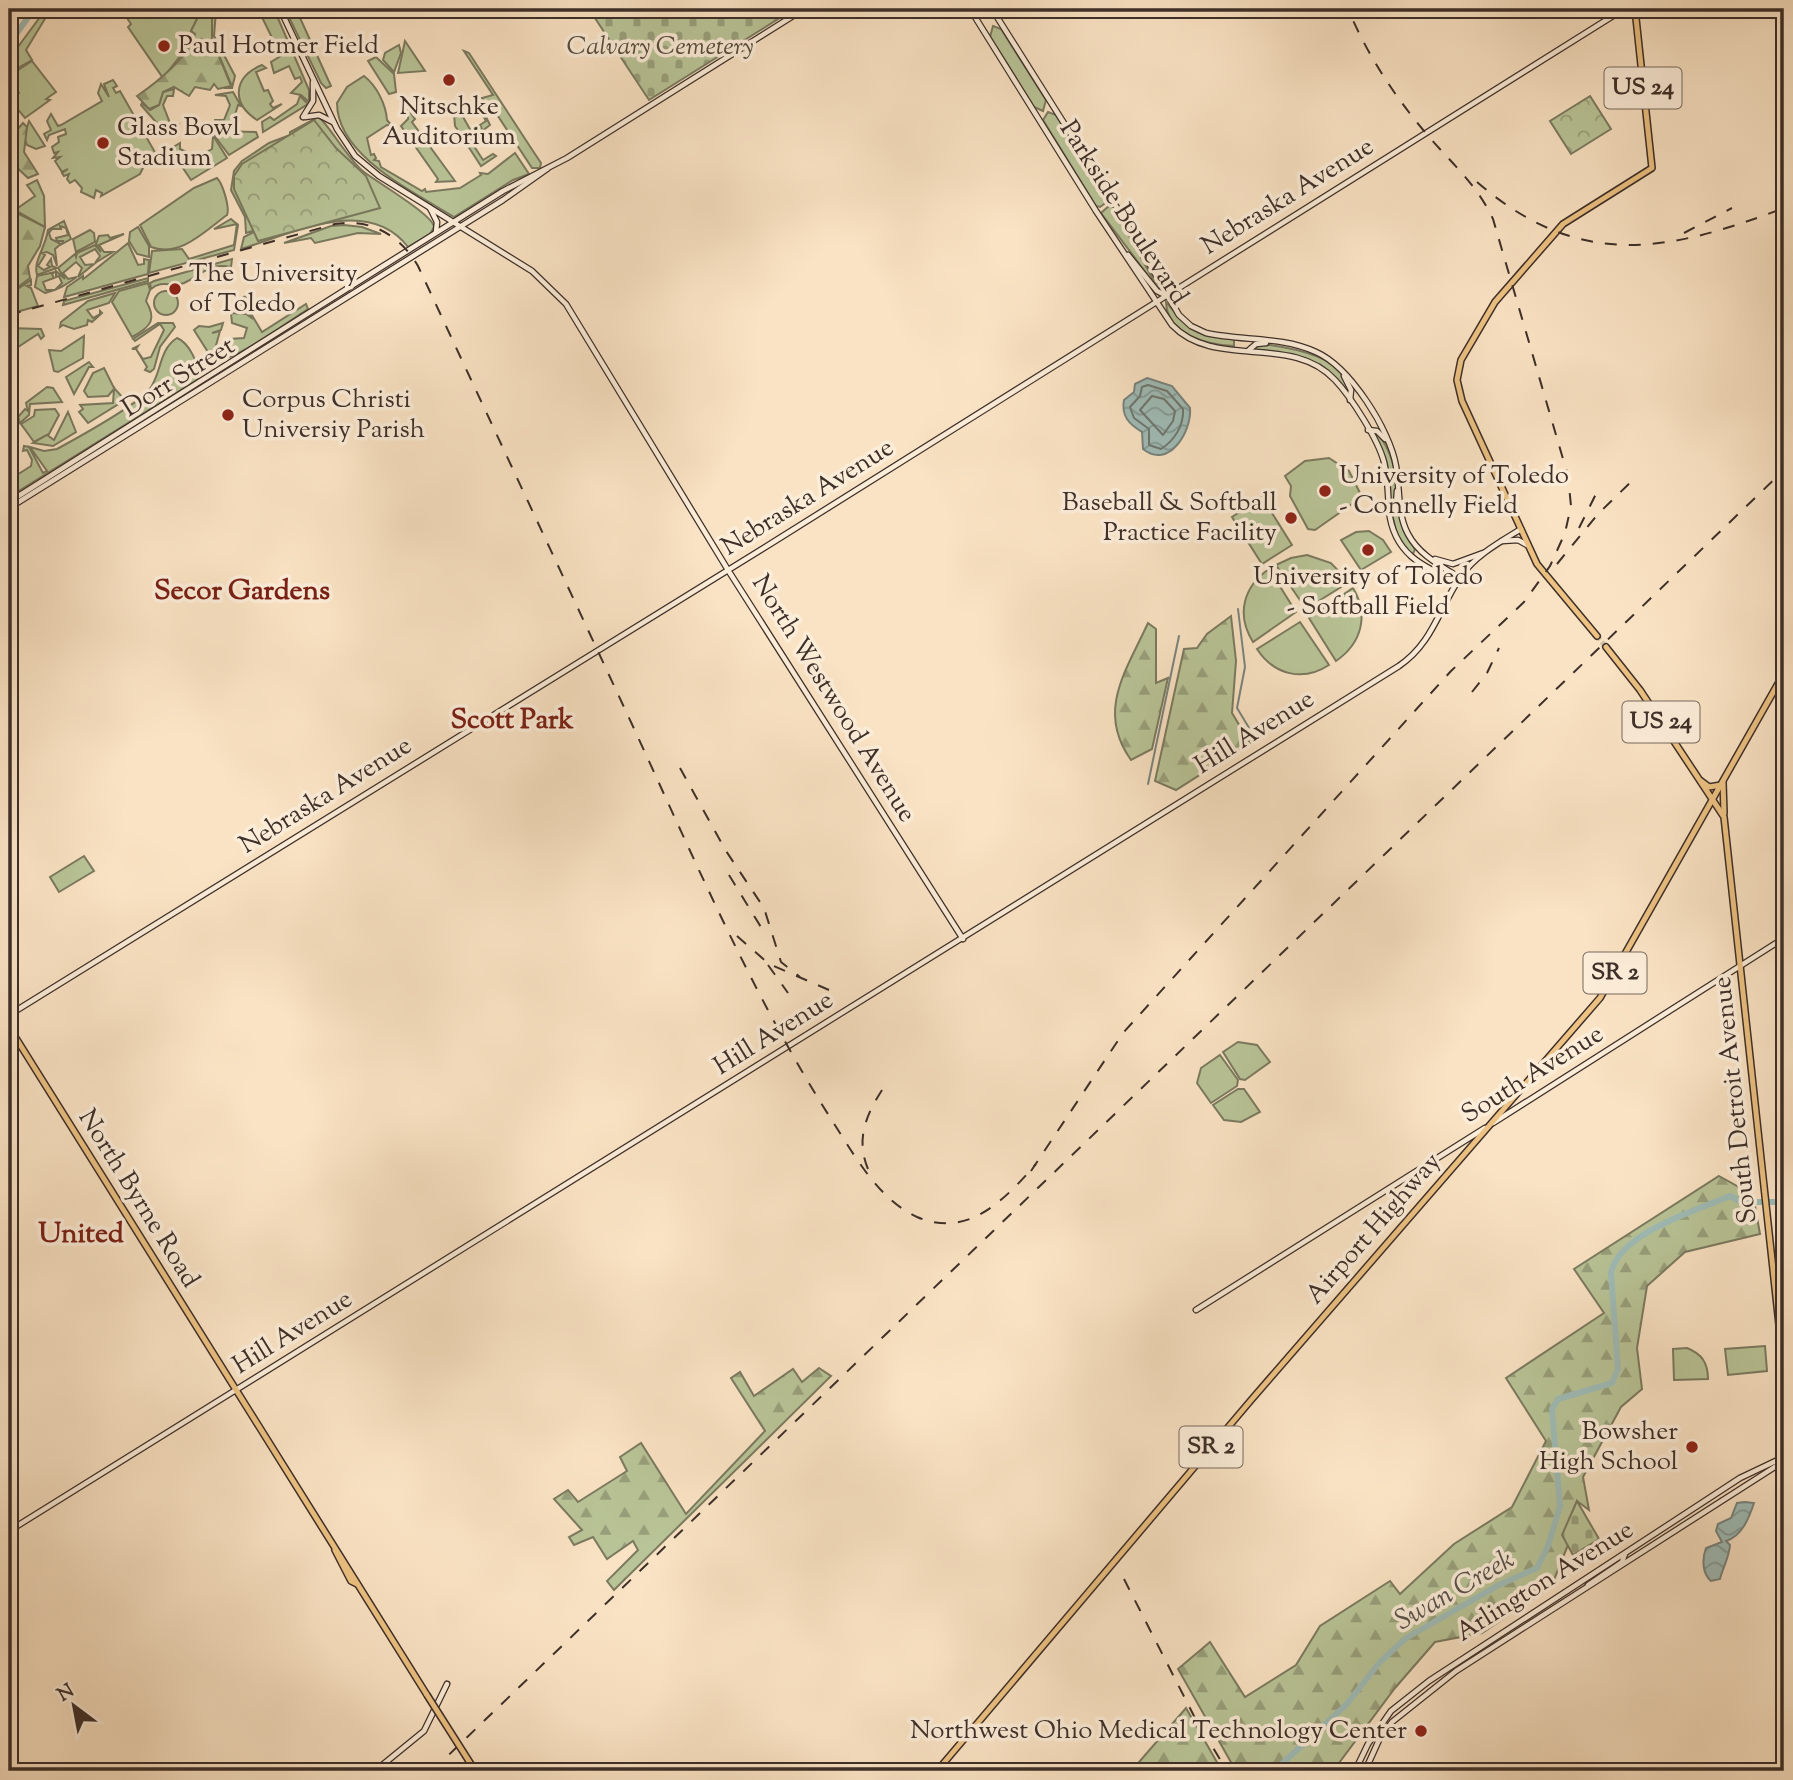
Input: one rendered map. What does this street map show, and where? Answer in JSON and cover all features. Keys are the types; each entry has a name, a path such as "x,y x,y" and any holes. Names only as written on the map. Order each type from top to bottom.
{"main road":[{"name":"US 24","path":"1597,636 1537,564 1462,401 1458,373 1463,355 1495,302 1568,220 1652,167 1635,9"},
{"name":"US 24","path":"1606,647 1640,690 1724,817"},
{"name":"Airport Highway","path":"937,1771 1257,1393 1600,998 1784,673"},
{"path":"1696,777 1709,787 1722,783 1724,817"},
{"name":"South Detroit Avenue","path":"1724,817 1784,1371"},
{"name":"North Byrne Road","path":"9,1027 335,1550 351,1581 357,1584 475,1770"}],"street":[{"name":"North Westwood Avenue","path":"280,9 333,122 348,148 363,164 532,271 566,304 728,570 964,939"},
{"name":"Dorr Street","path":"11,504 487,210 547,169 804,9"},
{"name":"Parkside Boulevard","path":"970,9 1172,325 1188,338 1207,345 1297,357 1313,363 1334,378 1368,430 1384,463 1394,534 1407,554"},
{"name":"Parkside Boulevard","path":"992,9 1113,201 1179,315 1194,328 1209,334 1309,349 1337,365 1351,381 1390,446 1404,523 1416,547 1459,580"},
{"name":"Nebraska Avenue","path":"9,1015 728,570 1624,9"},
{"path":"314,80 313,101 303,117 318,115 333,122"},
{"name":"Dorr Street","path":"11,504 326,301 453,222 547,169"},
{"path":"502,199 517,187 517,184"},
{"path":"429,207 438,223 433,235"},
{"path":"1118,244 1157,290 1167,296"},
{"path":"298,327 327,305 326,301"},
{"path":"1238,349 1235,342 1241,337"},
{"path":"1248,350 1256,344 1273,342"},
{"path":"1337,365 1350,388 1350,401"},
{"path":"98,452 97,448 125,429"},
{"path":"1368,430 1379,432 1390,446"},
{"path":"1389,512 1396,505 1398,483"},
{"name":"Hill Avenue","path":"9,1531 1407,661 1433,631 1459,580 1487,551 1521,528"},
{"path":"1502,541 1521,540 1529,547"},
{"path":"1407,554 1416,553 1416,547"},
{"path":"1424,554 1453,564 1487,551"},
{"path":"1407,554 1422,566 1459,580"},
{"name":"South Avenue","path":"1196,1310 1784,938"},
{"name":"Arlington Avenue","path":"1365,1771 1379,1740 1399,1716 1456,1671 1784,1459"},
{"name":"Arlington Avenue","path":"1355,1771 1380,1724 1404,1700 1467,1653 1740,1478 1784,1459"},
{"path":"1771,1469 1784,1468"},
{"path":"1544,1615 1622,1562 1625,1554"},
{"path":"375,1771 424,1731 447,1684"}],"green space":[{"path":"46,9 66,9 46,17 26,50 32,60 9,73 9,59"},
{"name":"Paul Hotmer Field","path":"121,9 183,9 186,12 202,9 191,31 194,38 163,78 128,27 131,24"},
{"path":"202,9 212,9 212,39 231,86 218,89 214,84 210,90 195,87 189,96 174,87 163,92 159,105 149,109 137,96 162,77 186,52 195,34 191,31"},
{"path":"212,9 216,11 214,36 235,76 232,88 226,88 231,84 212,39"},
{"path":"258,9 274,9 309,90 309,102 301,95 291,93 302,82 300,77 295,79 289,66 274,73 271,62 284,54 282,51 276,52 278,50"},
{"path":"285,9 296,9 331,86 326,88 321,83"},
{"name":"Calvary Cemetery","path":"589,9 794,9 649,100"},
{"path":"993,26 1001,29 1046,100 1043,111 1034,107 990,37"},
{"path":"405,41 425,71 398,73"},
{"path":"399,45 401,53 394,72 383,60 385,53"},
{"path":"464,51 469,53 541,163 540,168 532,168 494,110 495,106 492,103 486,104 482,98 493,95"},
{"path":"376,57 394,74 396,92 389,94 368,61"},
{"path":"32,61 56,92 46,99 50,100 25,118 9,99 9,90 13,97 19,93 9,76"},
{"path":"262,65 266,68 256,72 264,91 268,90 273,101 270,104 273,108 282,104 257,120 243,106 239,91 245,76"},
{"path":"364,76 377,90 387,120 398,133 394,135 392,126 387,125 367,138 371,155 374,154 374,160 379,161 381,167 422,191 425,189 426,192 460,188 481,175 480,173 488,174 515,153 529,174 513,180 454,217 399,184 363,156 350,140 340,122 337,103 347,87"},
{"name":"Glass Bowl Stadium","path":"113,80 117,86 113,88 116,93 120,91 156,154 146,162 140,174 101,196 102,193 96,190 94,198 81,192 82,188 75,180 70,183 67,179 69,174 64,176 62,173 68,169 62,172 55,161 60,157 53,158 58,152 54,153 52,147 59,142 58,137 66,134 65,129 49,135 47,140 44,134 51,130 47,121 51,114 58,126 61,125 102,101 98,93 101,84 109,97 104,84"},
{"path":"174,89 173,96 167,96 163,105 170,123 179,124 177,129 162,129 141,105 142,103 150,110 159,105 163,92"},
{"path":"233,92 241,106 238,105 232,125 236,122 239,129 215,129 215,120 224,120 230,105 226,96 215,95"},
{"path":"300,96 308,104 263,132 262,122 270,117 274,120 297,104"},
{"path":"1590,96 1611,129 1571,154 1550,121"},
{"path":"458,108 471,131 478,126 482,129 480,125 486,121 481,112 486,111 484,113 490,125 470,140 483,160 493,154 496,156 481,166 455,126 454,114"},
{"path":"408,109 415,119 412,122 455,181 436,182 438,179 401,126 408,119"},
{"path":"1048,112 1056,115 1108,198 1100,207 1096,206 1043,120"},
{"path":"318,117 364,172 415,207 431,222 434,227 430,234 408,247 391,231 372,223 351,220 305,228 241,249 244,237 260,229 246,233 245,217 231,190 234,171 242,161 269,143 290,135 290,132"},
{"path":"314,120 336,148 366,176 380,208 258,241 234,189 234,176 242,164"},
{"path":"29,121 45,146 36,149 27,145 24,137"},
{"path":"23,123 27,127 24,152 38,174 28,178 9,160 9,139"},
{"path":"216,131 256,132 258,137 229,155 214,135"},
{"path":"213,137 227,158 191,180 170,149 180,143 180,149 198,157 212,149"},
{"path":"217,178 222,185 228,207 227,215 182,246 172,249 151,247 140,225 194,188"},
{"path":"37,180 44,196 45,227 15,210 35,196 27,185"},
{"path":"1110,205 1113,207 1159,290 1101,213"},
{"path":"9,209 45,227 40,246 28,266 30,278 9,294"},
{"path":"231,219 237,224 214,229"},
{"path":"64,221 71,239 62,244 63,241 57,241 56,238 68,235 66,228 60,226 61,229 52,229 49,233 51,239 61,244 55,249 57,266 53,255 47,252 42,253 45,255 38,266 44,270 50,267 47,265 51,259 52,266 57,268 37,275 37,265 48,230"},
{"path":"237,224 234,250 149,273 152,251 182,249 189,259 234,245"},
{"path":"331,226 362,227 381,234 358,233 315,243 311,238 284,243"},
{"path":"138,227 149,246 149,257 137,254 129,241 130,232"},
{"path":"90,230 94,233 95,242 76,252 73,239"},
{"path":"124,234 99,245 104,252 113,252 95,263 100,256 95,249 80,257 85,265 94,264 78,277 82,268 76,262 63,273 68,279 77,277 55,290 62,283 59,276 56,277 56,271 65,279 58,268 75,254 76,257 77,253 95,245 101,252 96,244 99,236 108,235 110,238"},
{"path":"128,243 138,265 144,264 144,259 149,260 148,274 64,297 67,287 83,276 83,279 86,277"},
{"path":"232,259 231,267 217,266 184,283 163,284 151,289 150,283 154,281"},
{"path":"55,272 52,274 54,278 43,282 46,290 55,290 45,293 35,287 37,276"},
{"path":"148,278 148,281 63,305 64,301"},
{"path":"31,280 31,285 27,286 31,288 38,306 9,314 9,295"},
{"path":"148,283 150,290 146,301 151,312 151,321 132,337 112,302 119,291"},
{"path":"166,291 174,295 178,303 174,311 166,315 158,311 154,303 158,295"},
{"path":"115,293 109,303 87,310 93,318 100,314 100,311 102,313 92,322 88,320 87,325 74,329 63,325 60,327 61,322 88,301"},
{"path":"246,296 252,305 250,312 262,332 306,304 308,309 246,349 213,360 194,330 199,326 209,327 223,323 221,330 212,333 220,331 215,349 225,352 229,339 244,338 247,328 232,323 231,313 246,314 253,319 238,300"},
{"path":"1166,302 1194,330 1210,336 1234,338 1234,346 1190,336 1173,323"},
{"path":"158,323 173,323 175,327 160,347 154,369 150,372 145,370 147,367 136,349 143,359 151,357 164,330 160,324 135,341 133,339"},
{"path":"9,328 41,329 44,336 41,339 38,334 9,353"},
{"path":"84,336 83,358 58,372 54,371 49,350 61,351"},
{"path":"177,338 192,354 198,377 200,374 197,380 9,497 9,480 31,466 32,460 27,450 23,451 24,446 29,447 43,473 47,471 30,447 44,451 57,449 142,397 153,384 166,349"},
{"path":"1262,344 1302,351 1330,363 1341,371 1348,382 1349,395 1329,372 1318,365 1296,356 1253,349"},
{"path":"89,362 93,367 89,367 74,394 66,377"},
{"path":"104,368 114,388 125,400 88,423 79,412 83,409 80,405 113,403 114,389 108,396 88,397 84,391 93,373"},
{"path":"47,387 53,388 62,402 30,404 29,415 20,423 18,417 25,409 28,411 26,403"},
{"path":"55,409 59,415 49,434 34,442 21,424 34,416 35,410"},
{"path":"68,412 76,432 53,446 33,443 47,435 54,440"},
{"path":"1373,431 1385,445 1394,466 1396,490 1391,508 1387,465"},
{"name":"University of Toledo - Connelly Field","path":"1329,458 1349,471 1362,497 1315,530 1308,529 1290,496 1291,486 1285,476 1305,461"},
{"path":"1262,497 1292,545 1262,564 1232,517"},
{"path":"1398,504 1404,531 1415,549 1413,554 1408,553 1398,538 1392,514"},
{"name":"University of Toledo - Softball Field","path":"1369,531 1383,540 1391,552 1361,570 1341,540 1356,532"},
{"path":"1307,555 1331,563 1349,582 1306,609 1276,565"},
{"path":"1269,569 1296,612 1253,642 1245,622 1245,602 1253,584"},
{"path":"1353,588 1361,608 1360,628 1352,646 1336,661 1309,618"},
{"path":"1231,616 1236,661 1232,713 1250,743 1176,790 1155,781 1184,649 1197,648 1207,634"},
{"path":"1300,622 1329,665 1299,674 1280,670 1257,649"},
{"path":"1148,623 1156,629 1156,683 1168,678 1152,749 1131,760 1121,742 1115,708 1124,675"},
{"path":"84,856 94,871 59,892 50,877"},
{"path":"1238,1042 1257,1045 1270,1062 1245,1080 1240,1079 1223,1052"},
{"path":"1220,1055 1238,1080 1237,1086 1211,1103 1197,1083 1201,1068"},
{"path":"1238,1089 1244,1089 1260,1112 1241,1122 1224,1120 1213,1105"},
{"path":"1784,1158 1784,1210 1777,1209 1777,1159"},
{"path":"1719,1176 1753,1195 1760,1234 1685,1252 1647,1286 1637,1348 1642,1389 1621,1407 1583,1477 1589,1510 1577,1501 1563,1535 1568,1545 1551,1587 1482,1633 1435,1642 1395,1688 1333,1771 1236,1771 1178,1669 1210,1642 1245,1697 1296,1665 1320,1626 1390,1581 1400,1594 1454,1544 1512,1507 1546,1441 1506,1378 1604,1313 1574,1269"},
{"path":"1765,1346 1767,1371 1728,1375 1725,1349"},
{"path":"1687,1348 1703,1360 1708,1379 1674,1380 1673,1349"},
{"path":"819,1368 831,1376 614,1590 607,1581 638,1550 633,1541 607,1559 593,1537 574,1545 569,1537 582,1530 554,1499 568,1490 578,1502 627,1471 620,1457 641,1443 686,1514 765,1431 731,1378 740,1372 754,1396 793,1369 802,1382"},
{"path":"1577,1501 1599,1539 1573,1555 1562,1535"},
{"path":"1186,1708 1222,1771 1141,1771 1139,1762"}],"water":[{"path":"1147,378 1172,386 1190,408 1190,417 1183,437 1170,451 1162,455 1143,449 1142,432 1130,423 1124,411 1124,400 1134,392 1135,384"},
{"path":"1737,1503 1754,1503 1750,1515 1741,1531 1726,1541 1730,1545 1720,1579 1711,1581 1704,1566 1706,1548 1722,1542 1716,1531 1718,1524 1731,1518"}],"waterway":[{"path":"9,44 34,9"},
{"path":"1238,609 1245,667 1237,708 1257,741"},
{"path":"1148,784 1179,636"},
{"name":"Swan Creek","path":"1274,1771 1346,1705 1380,1662 1406,1638 1499,1585 1537,1568 1548,1546 1560,1506 1552,1409 1558,1399 1612,1383 1618,1369 1611,1273 1617,1259 1628,1246 1660,1225 1730,1196 1741,1202 1779,1202 1784,1197"}],"tunnel":[{"path":"1597,636 1606,647"}],"railway":[{"path":"1031,1171 1123,1033 1451,671 1524,602 1550,566 1565,533 1571,506 1568,476 1493,219 1471,184 1424,131 1391,88 1372,58 1348,9"},
{"path":"1477,182 1515,210 1552,230 1589,241 1626,245 1663,243 1702,235 1784,208"},
{"path":"1684,233 1732,208"},
{"path":"9,315 335,224 372,226 393,238 411,255 418,266 747,970 803,1072 859,1162 879,1188 903,1209 917,1217 953,1223 984,1212 1012,1190 1036,1164"},
{"path":"432,1771 1784,470"},
{"path":"1557,564 1598,514 1637,476"},
{"path":"1579,528 1599,488"},
{"path":"1472,692 1487,673 1499,648"},
{"path":"680,768 726,851 764,908 781,962 800,977"},
{"path":"729,875 764,932"},
{"path":"737,936 769,964 829,990"},
{"path":"768,965 788,993"},
{"path":"868,1169 864,1158 863,1136 872,1106 884,1087"},
{"path":"1124,1579 1194,1716 1227,1771"}],"place":[{"name":"Paul Hotmer Field","path":"164,46"},
{"name":"Nitschke Auditorium","path":"449,80"},
{"name":"Glass Bowl Stadium","path":"103,143"},
{"name":"The University of Toledo","path":"175,289"},
{"name":"Corpus Christi Universiy Parish","path":"228,415"},
{"name":"University of Toledo - Connelly Field","path":"1325,491"},
{"name":"Baseball & Softball Practice Facility","path":"1291,518"},
{"name":"University of Toledo - Softball Field","path":"1368,550"},
{"name":"Bowsher High School","path":"1692,1447"},
{"name":"Northwest Ohio Medical Technology Center","path":"1421,1731"}],"district":[{"name":"Secor Gardens","path":"242,592"},
{"name":"Scott Park","path":"512,721"},
{"name":"United","path":"81,1235"}]}
